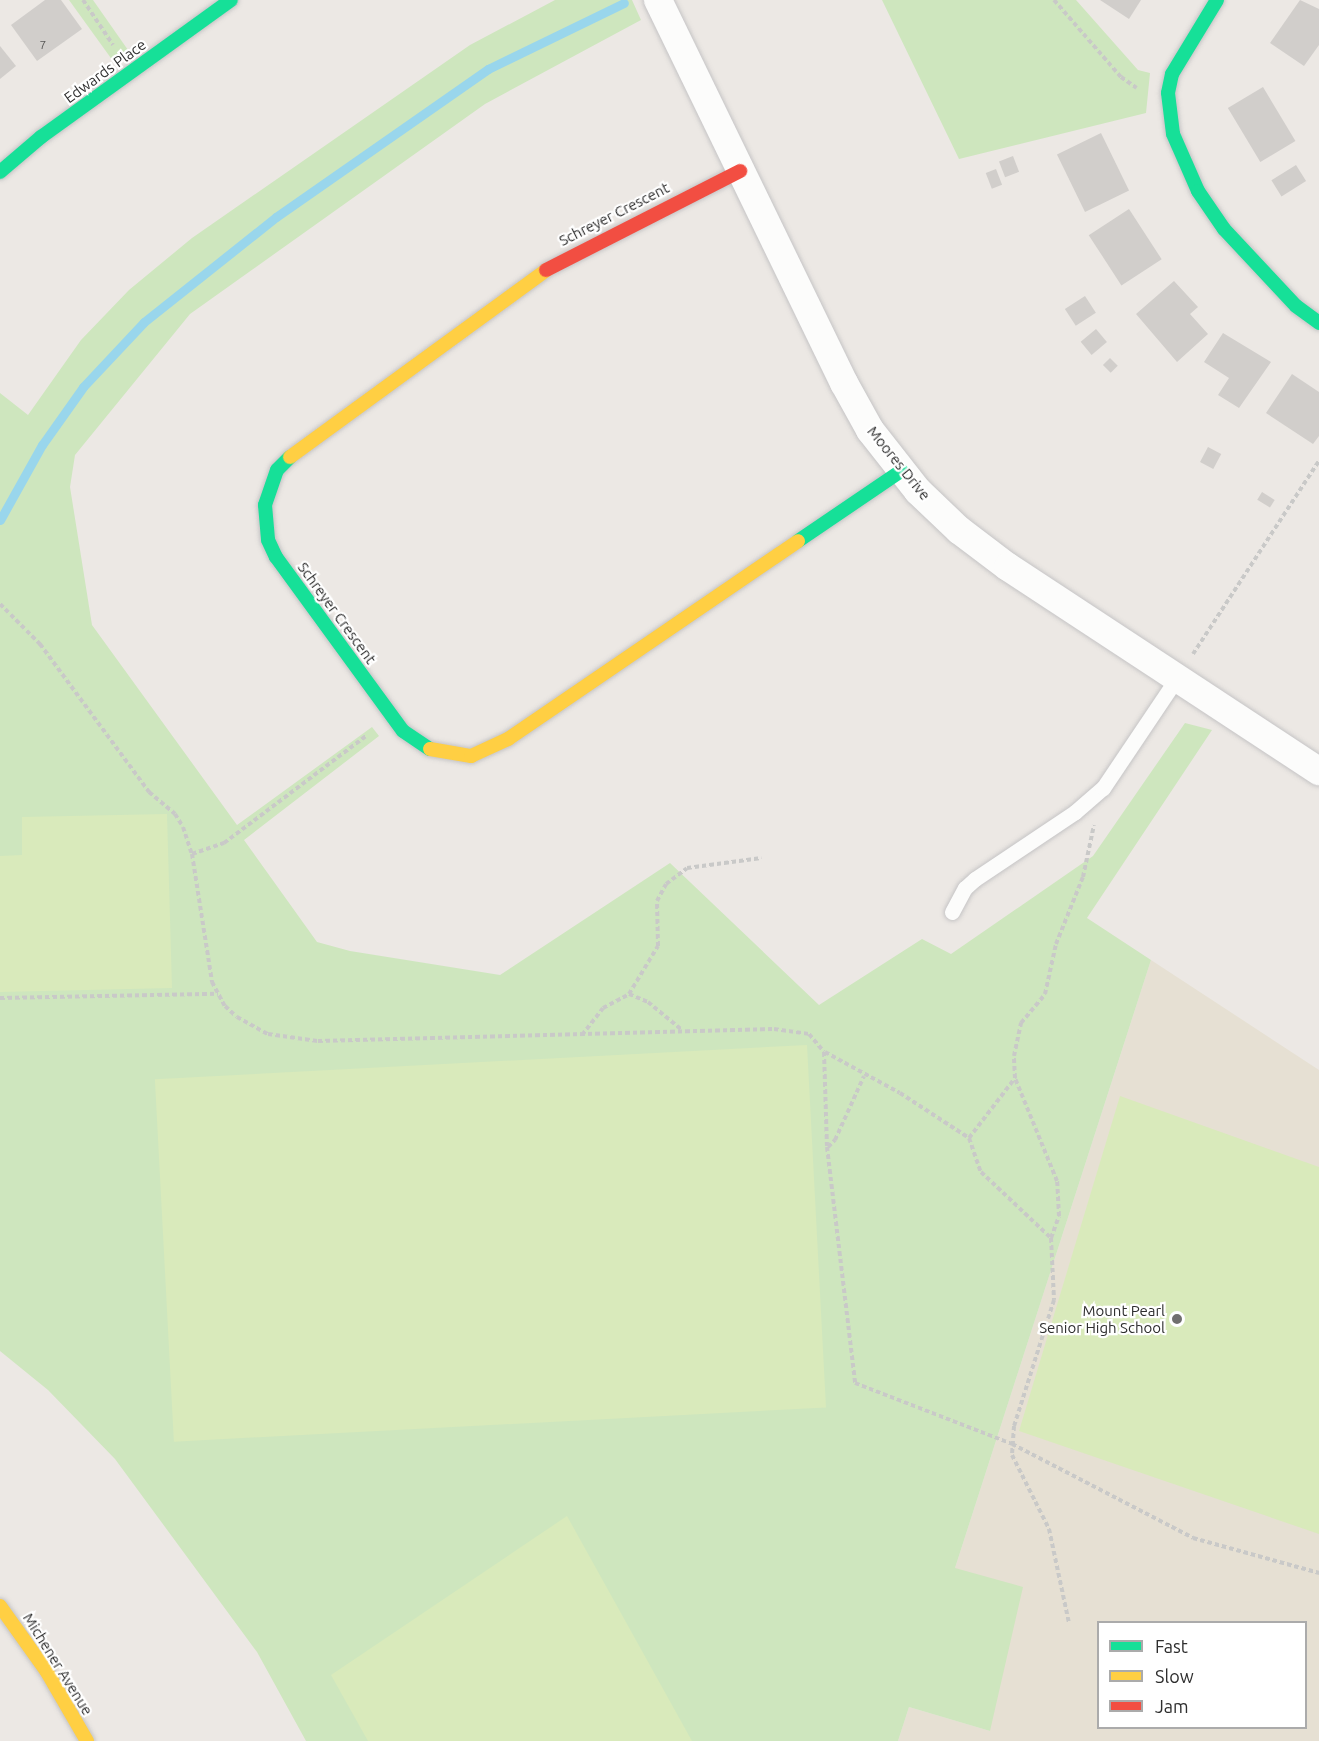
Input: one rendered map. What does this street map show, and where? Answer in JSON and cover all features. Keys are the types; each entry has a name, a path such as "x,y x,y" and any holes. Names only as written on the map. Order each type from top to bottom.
{"street":[{"name":"Edwards Place","path":"0,172 41,137 231,0"},
{"name":"Moores Drive","path":"658,0 848,391 901,471 981,548 1185,667 1319,771"},
{"path":"1216,0 1180,56 1168,93 1180,155 1209,208 1296,306 1319,323"},
{"name":"Schreyer Crescent","path":"740,171 559,260 303,446 277,470 265,505 272,549 391,718 403,731 435,752 471,756 491,750 901,471"},
{"name":"Michener Avenue","path":"0,1606 47,1672 87,1741"}],"lane":[{"path":"952,912 965,888 975,879 1090,801 1185,667"}],"path":[{"path":"83,0 132,72"},
{"path":"1054,0 1128,85 1168,93"},
{"path":"1185,667 1319,461"},
{"path":"0,604 20,621 60,668 149,792 175,814 192,854 202,934 218,994 225,1006 251,1027 288,1038 362,1042 683,1031 798,1030 809,1034 825,1052 864,1076 900,1093 969,1138 981,1172 1051,1238"},
{"path":"192,854 224,843 391,718"},
{"path":"1069,1623 1049,1528 1015,1464 1012,1444 1017,1416 1054,1300 1051,1238 1059,1216 1057,1181 1015,1078 1018,1032 1045,994 1056,944 1077,895 1090,853 1095,833 1090,801"},
{"path":"581,1036 603,1008 629,994 658,946 657,901 666,884 687,868 761,858"},
{"path":"0,998 218,994"},
{"path":"629,994 648,1002 683,1031"},
{"path":"825,1052 827,1147 855,1383 1012,1444 1193,1538 1319,1573"},
{"path":"827,1147 835,1140 864,1076"},
{"path":"969,1138 1015,1078"}],"shaded area":[{"name":"Mount Pearl Senior High School","path":"1151,960 1319,1070 1319,1741 898,1741 909,1707 990,1731 955,1568"}],"green space":[{"path":"69,0 93,0 128,50 113,61"},
{"path":"555,0 632,0 641,20 485,104 190,314 75,455 70,487 92,625 237,825 372,727 379,736 244,840 317,942 350,951 500,975 670,863 819,1005 922,939 951,954 1093,856 1185,723 1212,730 1087,918 1151,960 955,1568 1023,1587 990,1731 909,1707 898,1741 306,1741 257,1652 115,1459 48,1390 0,1351 0,393 28,415 81,340 129,290 192,238 470,45"},
{"path":"882,0 1076,0 1138,70 1150,73 1146,113 959,159"},
{"path":"167,814 172,988 0,992 0,856 22,855 22,817"},
{"path":"807,1045 826,1408 174,1442 155,1079"},
{"path":"1120,1096 1319,1167 1319,1534 1019,1431"},
{"path":"567,1516 692,1741 368,1741 331,1675"}],"building":[{"path":"45,0 61,0 82,29 37,61 11,25"},
{"path":"1100,0 1141,0 1129,19"},
{"path":"1300,0 1319,9 1319,45 1304,66 1270,43"},
{"path":"0,46 16,66 0,79"},
{"path":"1263,87 1295,141 1260,162 1228,108"},
{"path":"1101,133 1129,191 1085,212 1057,154"},
{"path":"1013,156 1019,172 1005,177 999,161"},
{"path":"1296,165 1306,181 1281,196 1271,180"},
{"path":"996,169 1002,185 992,189 986,173"},
{"path":"1129,209 1162,259 1121,285 1089,235"},
{"path":"1174,281 1198,307 1190,314 1208,334 1177,362 1136,314"},
{"path":"1085,296 1096,313 1076,326 1065,309"},
{"path":"1096,329 1107,342 1092,355 1081,342"},
{"path":"1223,333 1271,362 1239,408 1218,395 1229,378 1204,362"},
{"path":"1110,358 1118,366 1111,373 1103,365"},
{"path":"1292,374 1319,392 1319,436 1313,444 1266,413"},
{"path":"1208,447 1221,454 1213,469 1200,462"},
{"path":"1262,492 1275,500 1270,508 1257,500"}],"waterway":[{"path":"0,520 42,445 83,387 144,322 276,217 488,69 624,3"}],"traffic: fast":[{"path":"0,172 41,137 231,0"},
{"path":"1217,0 1172,74 1168,93 1173,134 1198,191 1224,229 1296,306 1319,323"},
{"path":"290,457 277,470 265,505 268,540 276,557 403,731 430,749"},
{"path":"798,541 901,471"}],"traffic: slow":[{"path":"290,457 546,270"},
{"path":"430,749 471,756 508,739 798,541"},
{"path":"0,1606 47,1672 87,1741"}],"traffic: jam":[{"path":"546,270 740,171"}],"place":[{"name":"Mount Pearl Senior High School","path":"1177,1319"}]}
